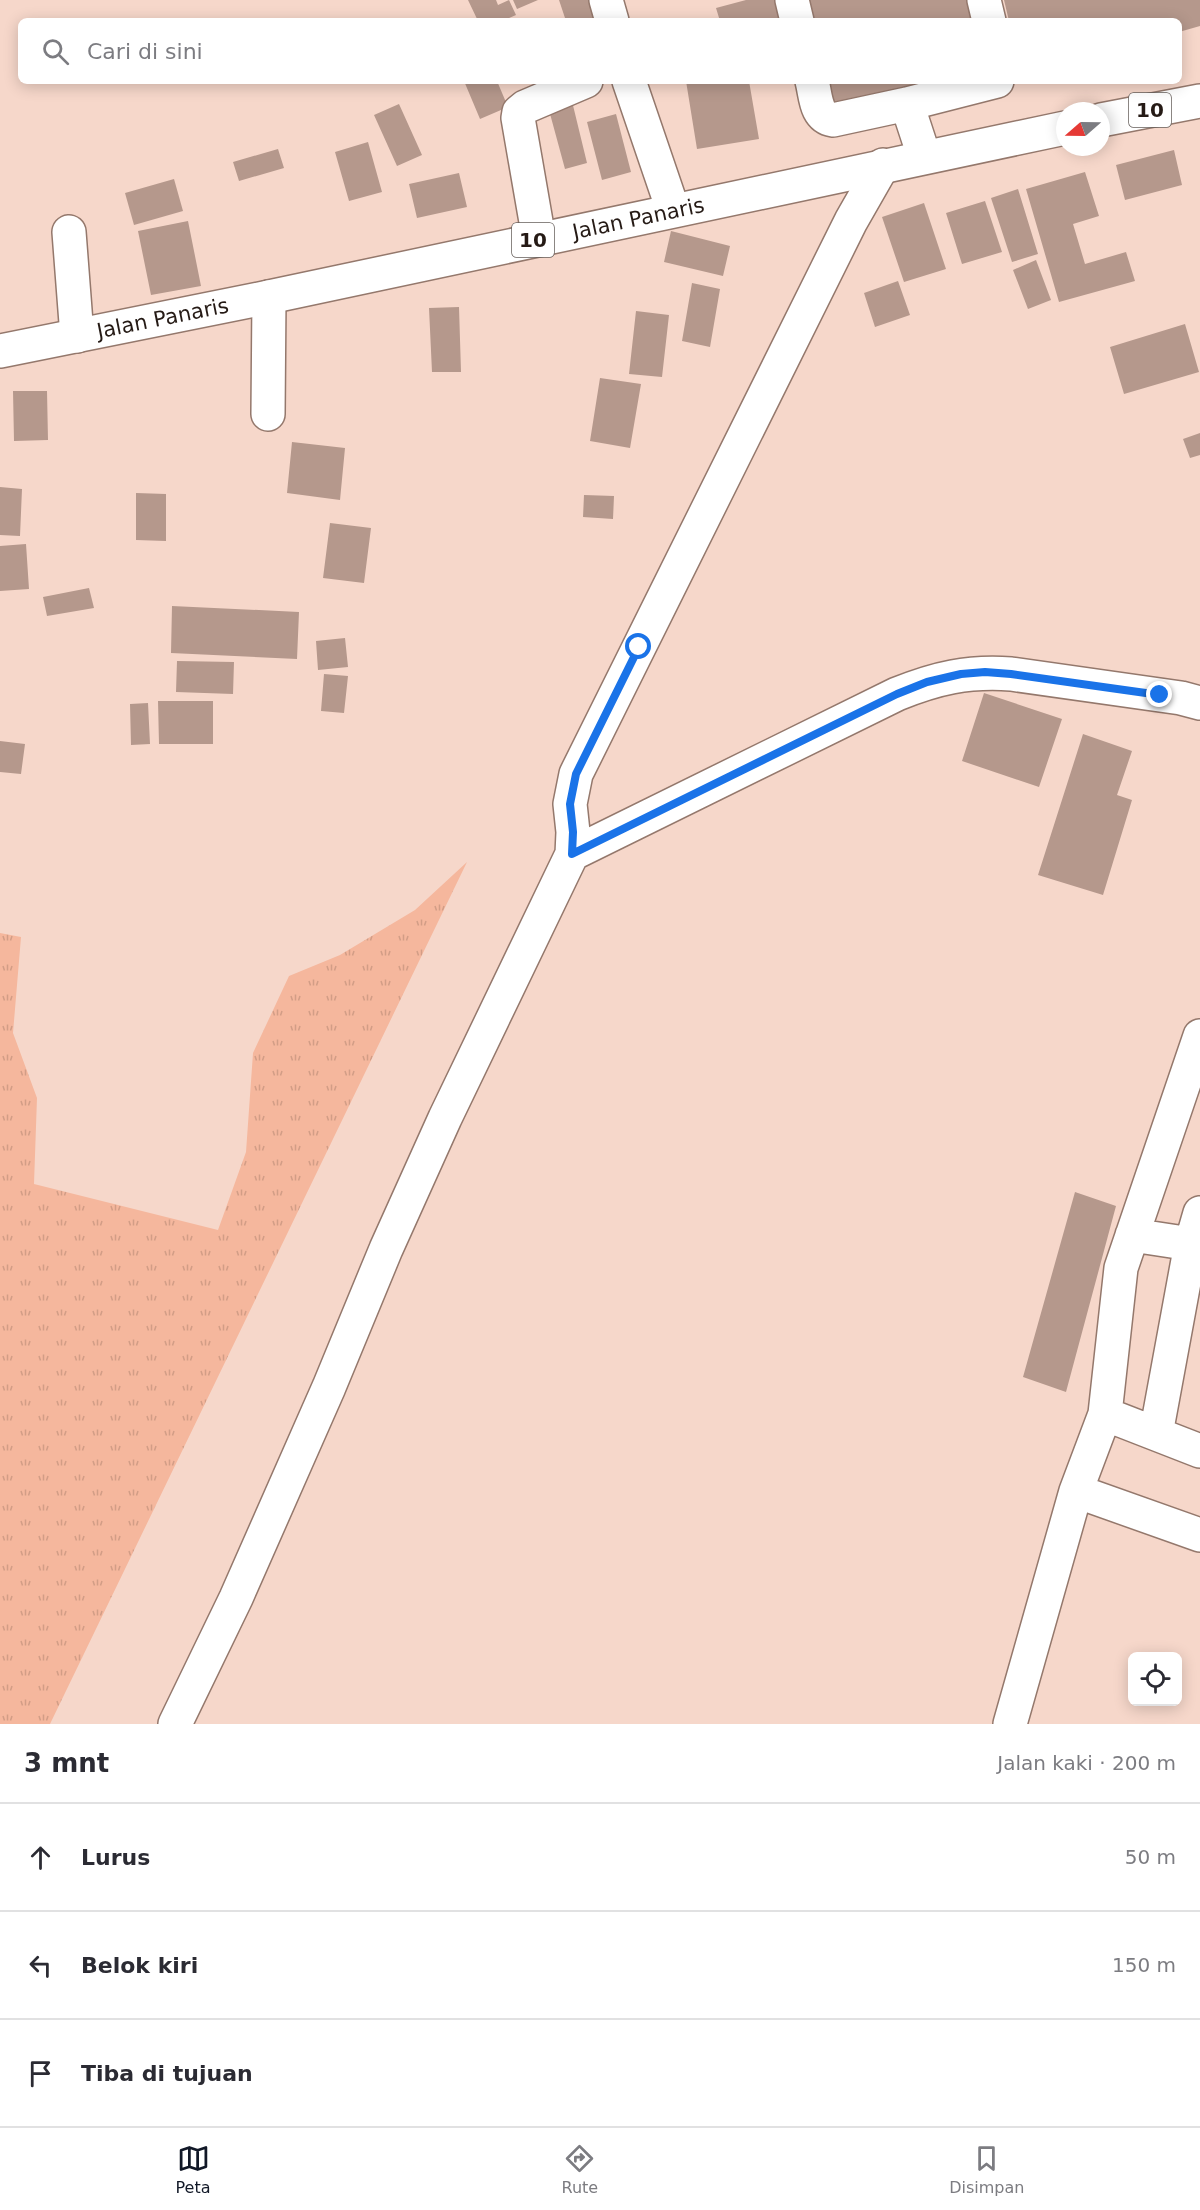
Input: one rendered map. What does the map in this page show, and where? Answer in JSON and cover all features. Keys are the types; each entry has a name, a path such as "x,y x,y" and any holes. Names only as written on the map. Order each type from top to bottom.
{"main road":[{"path":"606,0 611,18"},
{"path":"792,0 796,18"},
{"path":"984,0 988,18"},
{"path":"539,239 518,118 519,112 525,106 579,84"},
{"path":"630,84 673,210"},
{"path":"813,84 820,114 826,119 833,120 985,84"},
{"name":"10","path":"1110,118 1200,100"},
{"path":"907,104 924,156"},
{"name":"Jalan Panaris","path":"0,351 269,297 1056,130"},
{"path":"175,1724 236,1598 386,1249 572,854 573,832 570,804 576,774 851,221 883,165"},
{"path":"69,232 77,336"},
{"path":"268,414 269,297"},
{"path":"572,854 897,694 927,682 961,674 985,672 1181,698 1200,703"},
{"path":"1010,1724 1076,1491 1105,1414 1121,1268 1200,1036"},
{"path":"1156,1434 1191,1244 1200,1213"},
{"path":"1132,1235 1191,1244"},
{"path":"1105,1414 1200,1451"},
{"path":"1076,1491 1200,1535"}],"green space":[{"path":"467,862 50,1724 0,1724 0,933 21,937 13,1033 37,1098 34,1184 218,1230 246,1152 253,1053 289,976 340,955 415,910"}],"building":[{"path":"468,0 496,0 498,5 509,0 516,15 509,18 477,18"},
{"path":"513,0 538,0 517,9"},
{"path":"559,0 591,0 598,18 565,18"},
{"path":"746,0 777,0 782,18 719,18 716,8"},
{"path":"801,0 975,0 979,18 806,18"},
{"path":"1004,0 1200,0 1200,26 1182,31 1182,18 1008,18"},
{"path":"465,84 498,84 508,107 480,119"},
{"path":"686,84 750,84 759,139 697,149"},
{"path":"823,84 915,84 829,106"},
{"path":"570,93 587,163 565,169 546,99"},
{"path":"399,104 422,155 397,166 374,115"},
{"path":"616,114 631,172 602,180 587,122"},
{"path":"368,142 382,192 349,201 335,152"},
{"path":"278,149 284,168 239,181 233,162"},
{"path":"1174,150 1182,185 1125,200 1116,165"},
{"path":"1085,172 1099,216 1073,224 1085,264 1126,252 1135,281 1059,302 1026,189"},
{"path":"459,173 467,207 417,218 409,184"},
{"path":"174,179 183,211 134,225 125,193"},
{"path":"1018,189 1038,254 1012,262 991,198"},
{"path":"985,201 1002,252 962,264 946,213"},
{"path":"924,203 946,269 904,282 882,217"},
{"path":"188,221 201,286 151,295 138,231"},
{"path":"671,231 730,246 723,276 664,262"},
{"path":"1036,260 1051,300 1028,309 1013,270"},
{"path":"898,281 910,315 875,327 864,293"},
{"path":"692,283 720,289 710,347 682,341"},
{"path":"459,307 461,372 432,372 429,308"},
{"path":"636,311 669,315 662,377 629,374"},
{"path":"1185,324 1199,372 1124,394 1110,347"},
{"path":"600,378 641,384 630,448 590,441"},
{"path":"13,391 47,391 48,440 14,441"},
{"path":"1200,433 1200,455 1190,458 1183,439"},
{"path":"292,442 345,448 340,500 287,493"},
{"path":"0,487 22,489 20,536 0,535"},
{"path":"136,493 166,494 166,541 136,540"},
{"path":"584,495 614,496 613,519 583,517"},
{"path":"330,523 371,528 364,583 323,578"},
{"path":"26,544 29,589 0,591 0,546"},
{"path":"89,588 94,608 47,616 43,597"},
{"path":"172,606 299,612 297,659 171,653"},
{"path":"345,638 348,667 318,670 316,641"},
{"path":"177,661 234,662 233,694 176,692"},
{"path":"324,674 348,676 344,713 321,711"},
{"path":"984,693 1062,719 1039,787 962,761"},
{"path":"158,701 213,701 213,744 159,744"},
{"path":"148,703 150,744 131,745 130,704"},
{"path":"1083,734 1132,751 1117,795 1132,800 1103,895 1038,875"},
{"path":"0,741 25,744 21,774 0,772"},
{"path":"1075,1192 1116,1206 1066,1392 1023,1377"}],"route":[{"path":"639,647 576,774 570,804 573,832 572,854 897,694 927,682 961,674 985,672 1160,695"}]}
